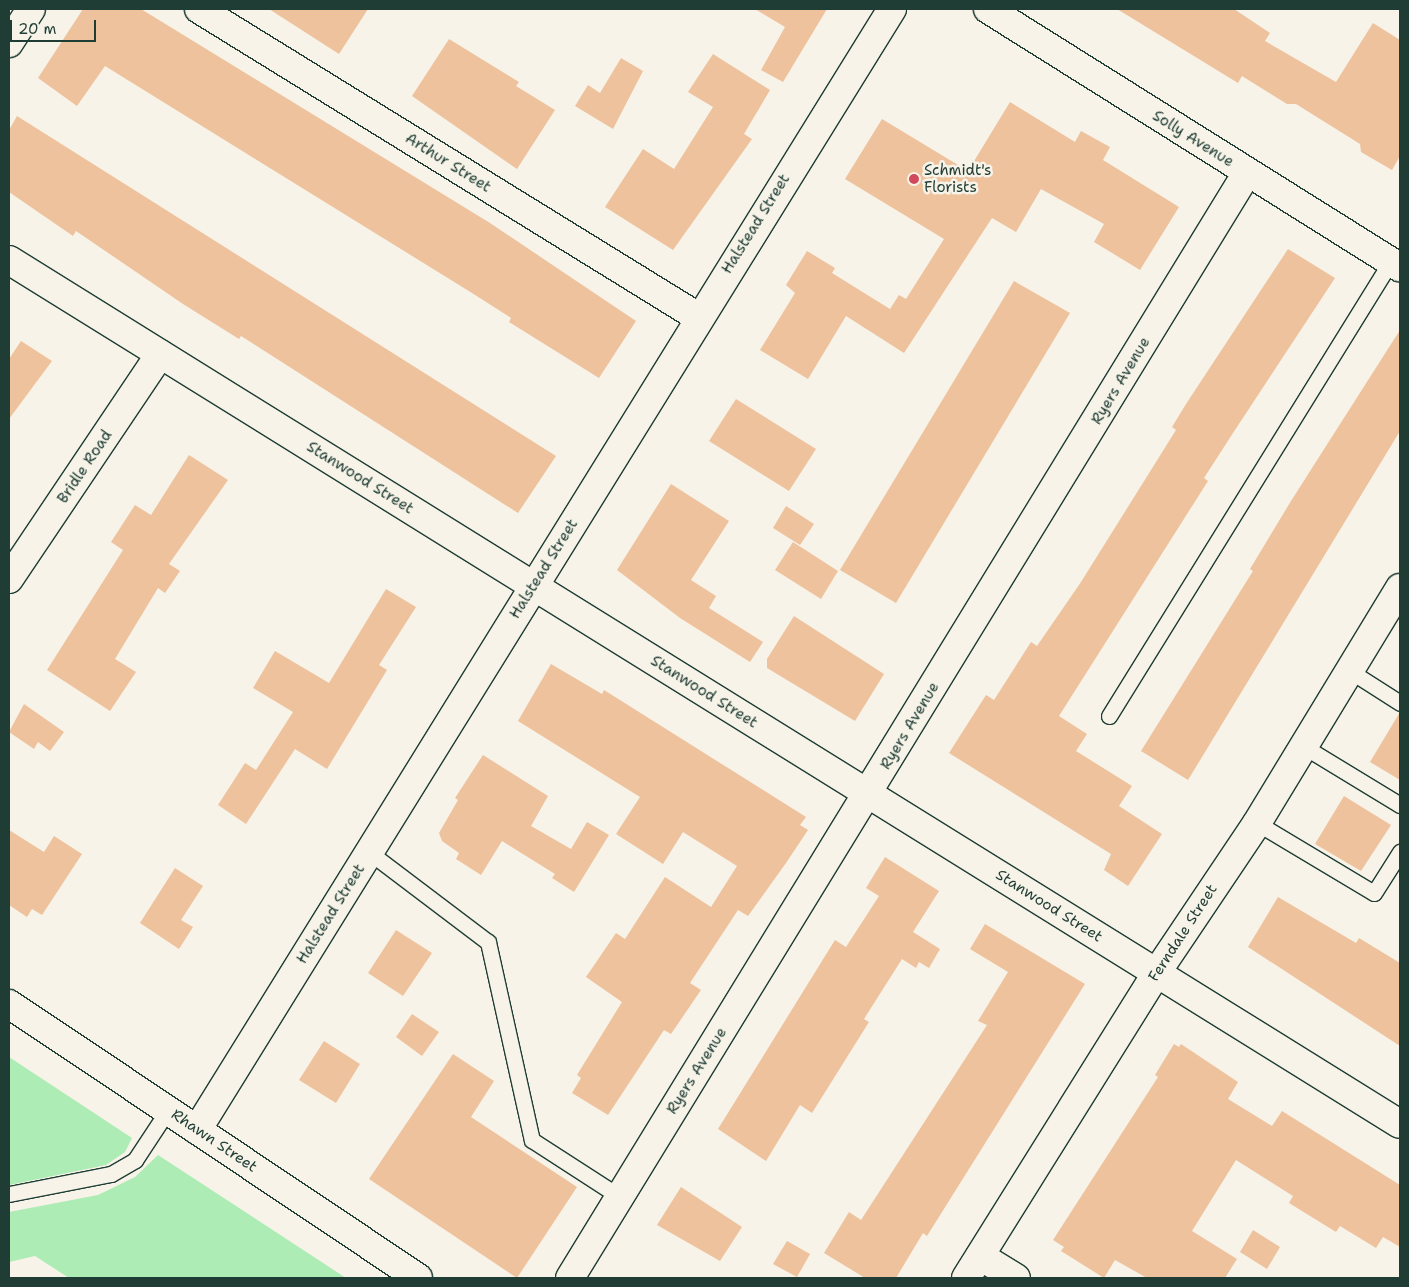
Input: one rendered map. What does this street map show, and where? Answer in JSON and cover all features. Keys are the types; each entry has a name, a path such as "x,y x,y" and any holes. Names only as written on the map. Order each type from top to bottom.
{"street":[{"path":"9,44 31,9"},
{"name":"Arthur Street","path":"199,9 698,318"},
{"name":"Halstead Street","path":"197,1130 698,318 892,9"},
{"name":"Solly Avenue","path":"988,9 1247,173 1396,264"},
{"name":"Ryers Avenue","path":"570,1278 868,795 1247,173"},
{"name":"Stanwood Street","path":"9,260 1400,1124"},
{"name":"Bridle Road","path":"9,579 160,354"},
{"name":"Ferndale Street","path":"973,1267 1157,972 1257,823 1400,588"},
{"name":"Rhawn Street","path":"9,1004 418,1278"},
{"path":"973,1267 1016,1278"}],"lane":[{"path":"1109,716 1396,264"},
{"path":"1350,671 1400,702"},
{"path":"1303,746 1400,805"},
{"path":"1257,823 1374,893 1400,852"},
{"path":"369,852 488,942 532,1140 620,1197"},
{"path":"9,1194 111,1174 135,1160 168,1110"}],"green space":[{"path":"9,1057 132,1138 125,1152 106,1165 9,1185"},
{"path":"158,1155 346,1278 69,1278 35,1256 9,1262 9,1212 98,1195 135,1177"}],"building":[{"path":"83,9 141,9 490,223 636,321 599,378 509,322 511,318 472,293 105,66 77,106 38,78"},
{"path":"269,9 368,9 339,54"},
{"path":"755,9 827,9 783,82 761,70 785,27"},
{"path":"1117,9 1234,9 1270,33 1265,41 1336,82 1373,23 1400,40 1400,156 1392,170 1361,152 1360,144 1296,104 1287,104 1242,76 1238,83"},
{"path":"449,39 519,82 516,86 555,110 517,169 412,96"},
{"path":"713,54 770,90 744,134 752,139 673,250 605,207 643,149 674,169 713,107 688,92"},
{"path":"621,58 643,71 613,129 575,106 588,85 600,93"},
{"path":"1010,102 1075,142 1081,131 1110,147 1103,160 1179,207 1140,270 1094,242 1104,224 1041,189 1016,232 992,218 904,353 846,316 808,379 760,350 795,293 786,285 807,251 835,268 832,273 890,309 899,295 906,299 944,239 845,179 882,119 968,171"},
{"path":"17,116 556,456 518,513 241,336 239,339 183,304 76,231 73,236 9,192 9,130"},
{"path":"1288,249 1335,278 1204,478 1208,481 1059,716 1087,734 1076,751 1132,786 1119,806 1162,834 1128,886 1104,870 1111,854 949,753 986,695 994,700 1031,642 1037,646 1081,582 1176,430 1172,427 1186,404"},
{"path":"1014,281 1070,313 896,603 840,570"},
{"path":"1400,330 1400,431 1188,780 1141,751 1253,571 1250,569 1291,501"},
{"path":"21,341 52,361 9,419 9,359"},
{"path":"736,399 816,449 789,491 709,441"},
{"path":"189,455 228,480 169,564 180,571 165,593 158,588 115,659 136,672 110,711 47,670 123,550 111,542 135,505 151,515"},
{"path":"671,484 729,521 691,580 716,596 709,608 763,642 750,662 680,618 617,570"},
{"path":"786,506 814,524 800,545 773,528"},
{"path":"793,542 838,571 821,599 775,570"},
{"path":"386,589 416,607 379,665 387,670 327,769 295,749 246,824 218,805 245,763 256,770 293,712 253,688 275,651 329,683"},
{"path":"794,616 884,674 855,721 767,668 767,659"},
{"path":"551,664 602,694 604,690 806,817 800,825 808,830 748,916 738,910 690,983 701,990 671,1034 664,1030 608,1115 572,1093 581,1078 577,1075 622,1002 586,977 616,933 625,939 665,877 711,907 737,866 683,832 663,864 616,834 640,797 518,721"},
{"path":"24,704 64,732 50,751 38,742 34,749 9,732"},
{"path":"1400,712 1400,780 1370,762"},
{"path":"483,755 548,796 531,826 571,849 587,822 609,835 574,892 552,878 555,874 502,841 481,875 456,859 459,853 442,841 439,833 458,800 455,798"},
{"path":"1344,796 1391,825 1361,871 1315,844"},
{"path":"9,830 44,852 54,836 82,854 42,915 32,909 27,917 9,905"},
{"path":"885,857 939,891 913,932 940,949 929,968 919,962 916,968 902,959 864,1019 869,1022 812,1113 800,1105 766,1161 718,1129 835,940 846,947 879,896 866,888"},
{"path":"175,868 203,886 181,920 193,927 179,949 140,923"},
{"path":"1278,897 1356,943 1359,938 1400,963 1400,1046 1248,947"},
{"path":"985,924 1085,984 927,1236 923,1233 896,1278 865,1278 824,1253 849,1212 861,1220 987,1025 978,1021 1008,972 970,949"},
{"path":"396,930 432,953 403,996 368,973"},
{"path":"412,1014 439,1032 422,1056 396,1037"},
{"path":"324,1041 360,1064 336,1103 299,1080"},
{"path":"1174,1044 1179,1047 1181,1044 1238,1082 1228,1099 1272,1126 1282,1111 1400,1185 1400,1247 1383,1237 1376,1248 1340,1226 1336,1232 1289,1203 1293,1196 1236,1160 1192,1231 1237,1259 1225,1278 1147,1278 1115,1260 1104,1278 1061,1251 1064,1247 1053,1240 1158,1077 1155,1075"},
{"path":"453,1054 494,1081 471,1117 577,1187 517,1278 369,1179"},
{"path":"681,1187 742,1227 720,1261 657,1225"},
{"path":"1253,1230 1280,1247 1267,1269 1240,1252"},
{"path":"787,1241 810,1254 797,1277 773,1264"}],"place":[{"name":"Schmidt's Florists","path":"914,179"}]}
